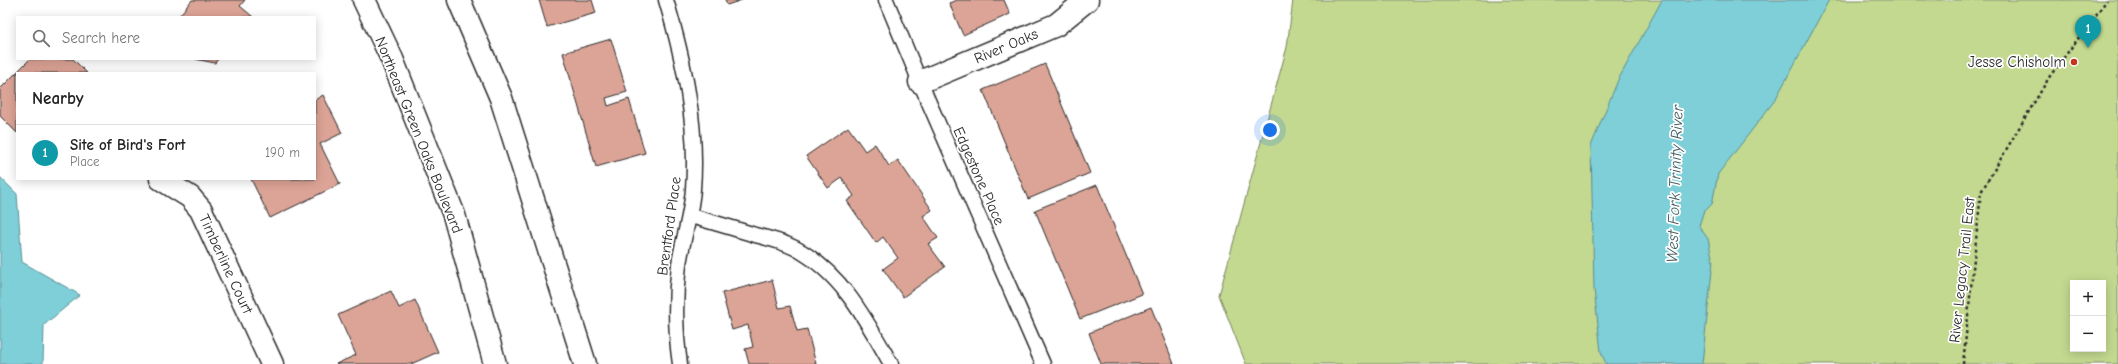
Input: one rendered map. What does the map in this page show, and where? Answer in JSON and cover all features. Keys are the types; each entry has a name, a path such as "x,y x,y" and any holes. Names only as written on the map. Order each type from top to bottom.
{"main road":[{"name":"Northeast Green Oaks Boulevard","path":"364,0 392,59 454,215 495,364"},
{"path":"459,0 501,98 585,364"},
{"name":"River Oaks","path":"920,82 1056,25 1087,0"},
{"name":"Timberline Court","path":"163,180 190,197 202,210 272,364"}],"lane":[{"name":"Brentford Place","path":"666,0 683,64 689,99 694,162 690,216 679,263 676,301 676,338 680,364"},
{"name":"Edgestone Place","path":"886,0 920,82 1043,364"},
{"path":"690,216 777,241 795,248 812,259 850,296 866,320 891,364"}],"path":[{"name":"River Legacy Trail East","path":"1963,364 1981,192 2050,76 2107,0"}],"green space":[{"path":"1293,0 2118,0 2118,364 1246,364 1219,295 1287,47"}],"water":[{"name":"West Fork Trinity River","path":"1662,0 1829,0 1775,100 1718,174 1712,204 1703,213 1699,226 1708,239 1713,261 1702,364 1606,364 1601,352 1594,289 1591,146 1618,80"},
{"path":"0,177 17,194 22,262 80,295 44,325 43,364 0,364"}],"building":[{"path":"192,0 245,0 240,6 252,16 179,16"},
{"path":"539,0 592,0 596,13 547,27"},
{"path":"725,0 742,0 727,5"},
{"path":"957,0 1004,0 1010,14 963,35 949,3"},
{"path":"611,39 627,92 606,98 608,106 629,99 645,153 596,167 563,53"},
{"path":"29,60 74,60 86,72 17,72"},
{"path":"200,60 217,60 215,63"},
{"path":"1045,64 1090,173 1028,199 983,90"},
{"path":"16,73 16,132 0,116 0,89"},
{"path":"323,95 342,133 320,144 340,184 270,218 251,180 316,180 316,99"},
{"path":"848,127 865,151 875,144 889,166 898,160 932,210 923,216 938,238 928,244 945,267 903,297 883,269 898,258 883,237 876,243 847,201 854,196 842,178 828,188 806,156"},
{"path":"1097,185 1142,294 1080,319 1035,210"},
{"path":"772,280 779,308 790,306 797,331 807,329 816,364 749,364 745,349 753,347 748,325 732,330 722,293"},
{"path":"391,291 399,308 415,300 438,352 411,364 336,364 356,355 338,315"},
{"path":"1151,307 1174,364 1101,364 1089,333"}],"place":[{"name":"Site of Bird's Fort","path":"2088,48"},
{"name":"Jesse Chisholm","path":"2074,62"}]}
